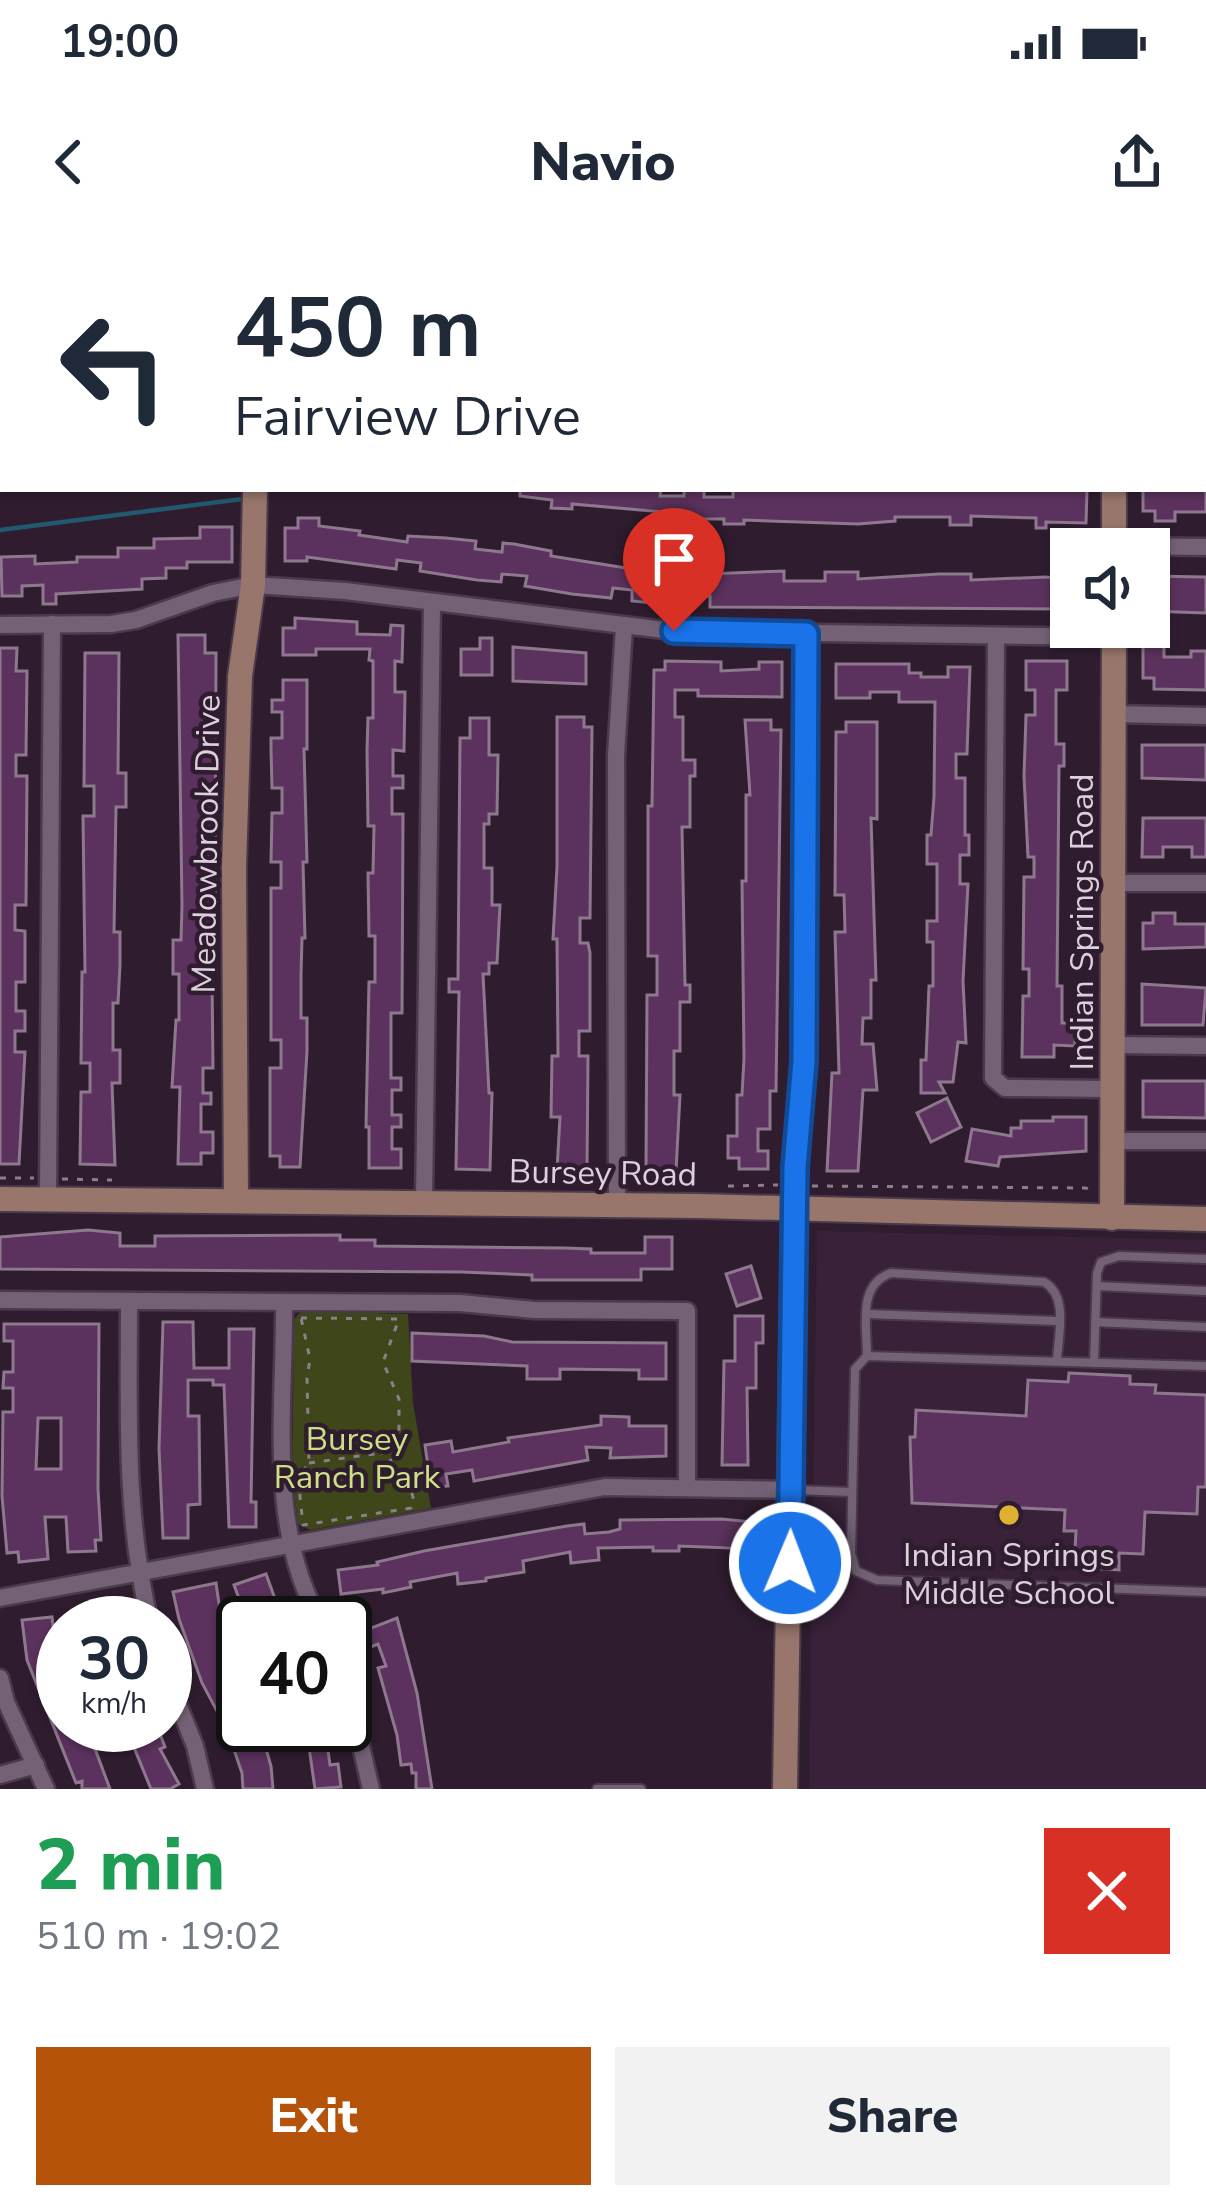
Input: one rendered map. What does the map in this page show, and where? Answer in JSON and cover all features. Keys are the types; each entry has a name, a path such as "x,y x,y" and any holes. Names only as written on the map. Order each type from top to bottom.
{"street":[{"name":"Meadowbrook Drive","path":"236,1201 237,783 242,662 254,585 255,492"},
{"path":"1114,492 1114,528"},
{"path":"1170,548 1206,548"},
{"path":"0,626 136,620 212,593 254,585 345,591 623,627 996,638 1050,635"},
{"path":"424,1203 432,603"},
{"path":"48,1199 52,624"},
{"path":"617,1205 616,756 623,627"},
{"path":"785,1789 794,1208 804,1061 806,634"},
{"path":"996,638 994,1078 1005,1088 1114,1089"},
{"name":"Indian Springs Road","path":"1112,1218 1114,648"},
{"path":"1114,714 1206,716"},
{"path":"1114,883 1206,883"},
{"path":"1114,1045 1206,1046"},
{"path":"1113,1141 1206,1142"},
{"name":"Bursey Road","path":"0,1199 617,1205 1206,1219"},
{"path":"0,1300 460,1303 534,1310 686,1311 688,1486"},
{"path":"128,1302 130,1524 143,1596"},
{"path":"284,1303 284,1504 290,1543 307,1596"},
{"path":"0,1598 605,1486 791,1490"},
{"path":"0,1678 6,1702 46,1789"},
{"path":"192,1739 205,1789"},
{"path":"362,1752 371,1789"},
{"path":"0,1775 36,1765"}],"lane":[{"path":"1094,1363 1101,1262 1108,1257 1206,1259"},
{"path":"1057,1361 1059,1298 1044,1282 891,1273 871,1284 867,1355 855,1369 852,1563 864,1576 877,1580 1206,1592"},
{"path":"1097,1286 1206,1291"},
{"path":"867,1314 1058,1321"},
{"path":"1095,1322 1206,1327"},
{"path":"867,1355 1206,1366"},
{"path":"791,1490 852,1492"},
{"path":"597,1789 641,1789"}],"path":[{"path":"309,1463 382,1453 399,1434 399,1400 383,1362 399,1319 301,1318 310,1359 309,1463 298,1477 303,1526 411,1508 413,1497 404,1471 393,1469 382,1453"}],"shaded area":[{"name":"Indian Springs Middle School","path":"817,1231 1206,1240 1206,1789 809,1789"}],"green space":[{"name":"Bursey Ranch Park","path":"302,1311 408,1314 413,1403 431,1508 310,1530 298,1524 292,1474 294,1328"}],"building":[{"path":"520,492 684,496 684,492 704,492 704,497 733,497 733,492 1087,492 1086,523 1046,522 1046,528 1036,528 1036,518 971,516 971,525 950,525 950,517 895,517 895,521 858,524 744,520 744,524 724,524 724,519 675,519 675,513 572,504 572,509 551,508 552,500 520,496"},
{"path":"1143,492 1206,492 1206,512 1175,512 1175,521 1155,521 1155,511 1143,511"},
{"path":"298,518 319,518 319,526 407,542 408,536 476,541 475,549 502,552 503,543 514,544 551,551 551,556 626,568 673,571 673,564 707,564 707,574 784,571 784,581 825,581 825,572 858,572 858,579 939,574 971,574 971,580 1046,577 1050,577 1050,609 710,607 710,596 684,596 684,605 632,601 632,590 613,588 611,598 572,594 525,586 527,576 502,574 501,582 477,580 420,571 421,563 397,560 396,569 307,557 307,561 285,561 285,528 298,528"},
{"path":"200,527 232,527 232,562 187,562 187,568 166,568 166,578 142,579 142,589 56,594 56,604 43,604 43,585 22,586 22,596 2,596 1,557 35,556 35,564 118,557 118,548 154,548 154,539 200,538"},
{"path":"1170,576 1206,577 1206,613 1170,612"},
{"path":"295,618 357,622 357,634 390,635 391,625 403,626 402,662 395,661 395,692 405,692 404,751 393,750 393,776 403,776 403,788 392,788 392,814 403,814 402,1013 391,1013 391,1078 401,1078 401,1090 392,1090 392,1115 401,1115 401,1127 392,1127 392,1149 401,1149 401,1168 369,1168 366,1127 369,982 375,982 375,936 369,936 368,873 373,873 374,826 368,826 367,750 368,718 373,718 373,661 369,660 370,649 316,649 316,655 283,655 283,628 295,628"},
{"path":"178,635 205,635 205,653 216,653 215,925 213,953 203,953 202,979 212,979 213,1068 203,1068 203,1093 211,1093 211,1104 201,1104 201,1132 213,1132 213,1153 201,1153 201,1164 178,1164 180,1087 172,1087 179,1020 173,940 181,940 182,905"},
{"path":"480,638 492,638 492,675 461,675 461,649 480,649"},
{"path":"513,647 586,653 586,684 513,681"},
{"path":"0,648 17,648 16,671 27,671 26,755 16,755 16,776 27,776 26,905 15,905 15,930 25,931 25,982 16,982 16,1011 25,1011 25,1031 15,1031 15,1052 25,1052 19,1164 0,1164"},
{"path":"1143,648 1164,648 1164,657 1191,657 1191,651 1206,651 1206,690 1154,689 1154,678 1143,678"},
{"path":"85,653 119,653 118,773 126,773 126,807 116,807 114,932 120,932 120,965 118,1003 113,1003 113,1050 120,1050 120,1083 112,1083 115,1165 80,1164 81,1092 90,1092 90,1063 81,1063 83,816 94,816 94,786 84,786"},
{"path":"665,661 721,662 721,671 782,662 782,697 698,696 698,690 675,690 675,717 683,717 683,760 695,760 695,776 690,776 690,827 682,827 685,985 690,985 690,1002 680,1002 680,1051 674,1051 674,1095 680,1095 676,1171 646,1171 647,995 657,995 657,956 648,956 648,806 652,806 654,670 665,670"},
{"path":"1026,661 1067,661 1067,690 1056,690 1056,744 1064,744 1064,766 1059,766 1057,986 1062,986 1062,1023 1075,1023 1075,1046 1054,1045 1054,1057 1022,1057 1023,996 1029,996 1029,969 1023,969 1024,877 1034,877 1034,857 1028,857 1024,776 1026,715 1035,715 1035,690 1026,690"},
{"path":"836,664 909,664 909,673 921,673 921,677 948,677 948,667 970,667 967,754 956,754 956,778 965,778 965,835 969,835 969,855 960,855 960,884 968,884 963,981 966,1043 958,1042 953,1082 939,1082 945,1093 921,1093 929,986 933,986 933,942 927,942 927,921 937,921 937,864 927,864 934,797 935,702 899,702 899,692 836,698"},
{"path":"283,680 307,680 301,1018 307,1018 307,1051 300,1167 280,1167 280,1156 270,1156 270,1068 281,1068 281,1040 271,1040 271,888 281,888 281,862 271,862 272,813 282,813 282,788 272,788 271,738 282,738 282,712 272,712 272,700 283,700"},
{"path":"557,717 584,717 584,727 592,727 590,918 580,918 580,943 588,943 590,953 590,1031 579,1031 579,1056 588,1056 587,1170 557,1170 560,1117 551,1117 552,1056 558,1056 557,939 553,939"},
{"path":"470,718 489,718 489,755 498,755 497,814 489,814 489,824 484,824 484,868 492,868 492,905 500,905 497,963 489,963 489,974 483,974 492,1093 490,1170 456,1169 459,992 449,992 449,979 458,979 460,738 470,738"},
{"path":"745,720 771,720 771,730 781,730 776,1091 770,1091 770,1129 758,1129 758,1151 768,1151 768,1169 739,1169 739,1158 728,1158 728,1136 737,1136 737,1095 742,1095 744,1058 742,881 746,881 746,795 750,795"},
{"path":"846,722 877,722 877,819 871,818 876,980 871,980 871,1018 863,1018 862,1044 873,1044 877,1090 863,1090 858,1171 827,1171 832,1073 839,1073 835,932 845,932 844,895 835,895 836,732 846,732"},
{"path":"1142,745 1206,745 1206,780 1142,778"},
{"path":"1143,818 1206,818 1206,857 1192,857 1192,847 1163,847 1163,857 1142,857"},
{"path":"1153,913 1175,913 1175,924 1206,924 1206,947 1143,949 1143,923 1153,923"},
{"path":"1142,984 1206,988 1203,1025 1142,1025"},
{"path":"1143,1081 1206,1081 1206,1118 1143,1117"},
{"path":"947,1098 961,1127 931,1142 917,1113"},
{"path":"1053,1117 1086,1117 1086,1151 1000,1157 998,1166 966,1161 972,1129 1011,1136 1011,1128 1021,1128 1021,1121 1053,1121"},
{"path":"88,1230 120,1233 120,1246 155,1246 155,1236 340,1235 340,1240 375,1240 375,1246 565,1248 591,1249 591,1253 645,1253 645,1237 672,1237 672,1269 641,1269 641,1280 532,1280 532,1275 462,1272 0,1269 0,1237"},
{"path":"751,1266 761,1298 737,1306 726,1274"},
{"path":"735,1316 763,1316 763,1343 756,1343 756,1388 747,1388 748,1465 722,1465 724,1361 735,1361"},
{"path":"163,1322 193,1322 194,1368 229,1368 229,1329 254,1329 251,1502 256,1502 256,1527 229,1527 224,1385 188,1380 188,1416 199,1416 200,1504 188,1505 188,1538 163,1538 159,1448"},
{"path":"4,1324 99,1324 101,1540 95,1540 96,1551 68,1552 66,1517 45,1517 48,1559 19,1562 18,1552 7,1553 3,1412 13,1412 13,1388 3,1388 4,1372 13,1372 13,1341 4,1341","holes":["38,1418 61,1418 61,1469 36,1469"]},
{"path":"412,1333 512,1342 666,1343 666,1379 639,1379 639,1370 560,1369 560,1379 527,1379 527,1366 412,1361"},
{"path":"1069,1373 1130,1376 1130,1384 1156,1385 1155,1393 1206,1395 1206,1487 1198,1487 1197,1514 1145,1512 1143,1554 1119,1553 1119,1570 1074,1567 1076,1531 1064,1531 1065,1510 912,1503 910,1437 915,1437 916,1410 1026,1416 1028,1380 1068,1382"},
{"path":"601,1416 629,1417 629,1426 666,1426 666,1456 610,1458 611,1448 586,1447 588,1460 474,1481 472,1470 446,1474 448,1486 431,1488 425,1445 451,1441 453,1452 509,1442 508,1438 601,1425"},
{"path":"620,1520 754,1522 754,1549 598,1548 599,1560 571,1563 570,1552 523,1561 524,1572 486,1581 458,1584 457,1573 383,1593 383,1589 341,1594 338,1570 378,1565 424,1551 584,1524 585,1534 609,1532 620,1529"},
{"path":"266,1574 274,1596 238,1596 234,1585"},
{"path":"216,1583 216,1709 192,1655 192,1596 174,1596 173,1592"},
{"path":"397,1618 417,1693 432,1789 416,1789 411,1764 401,1765 378,1668 386,1666 378,1644 372,1646 372,1628"},
{"path":"36,1619 36,1683 27,1660 22,1620"},
{"path":"64,1752 96,1752 110,1789 82,1789 82,1781 76,1783"},
{"path":"136,1752 162,1752 179,1784 151,1789"},
{"path":"235,1752 267,1752 273,1789 243,1789"},
{"path":"310,1752 328,1752 330,1765 338,1764 341,1787 315,1789"}],"waterway":[{"path":"0,530 242,499"}],"place":[{"name":"Indian Springs Middle School","path":"1009,1515"}],"route":[{"path":"674,631 806,634 804,1061 795,1167 790,1563"}]}
